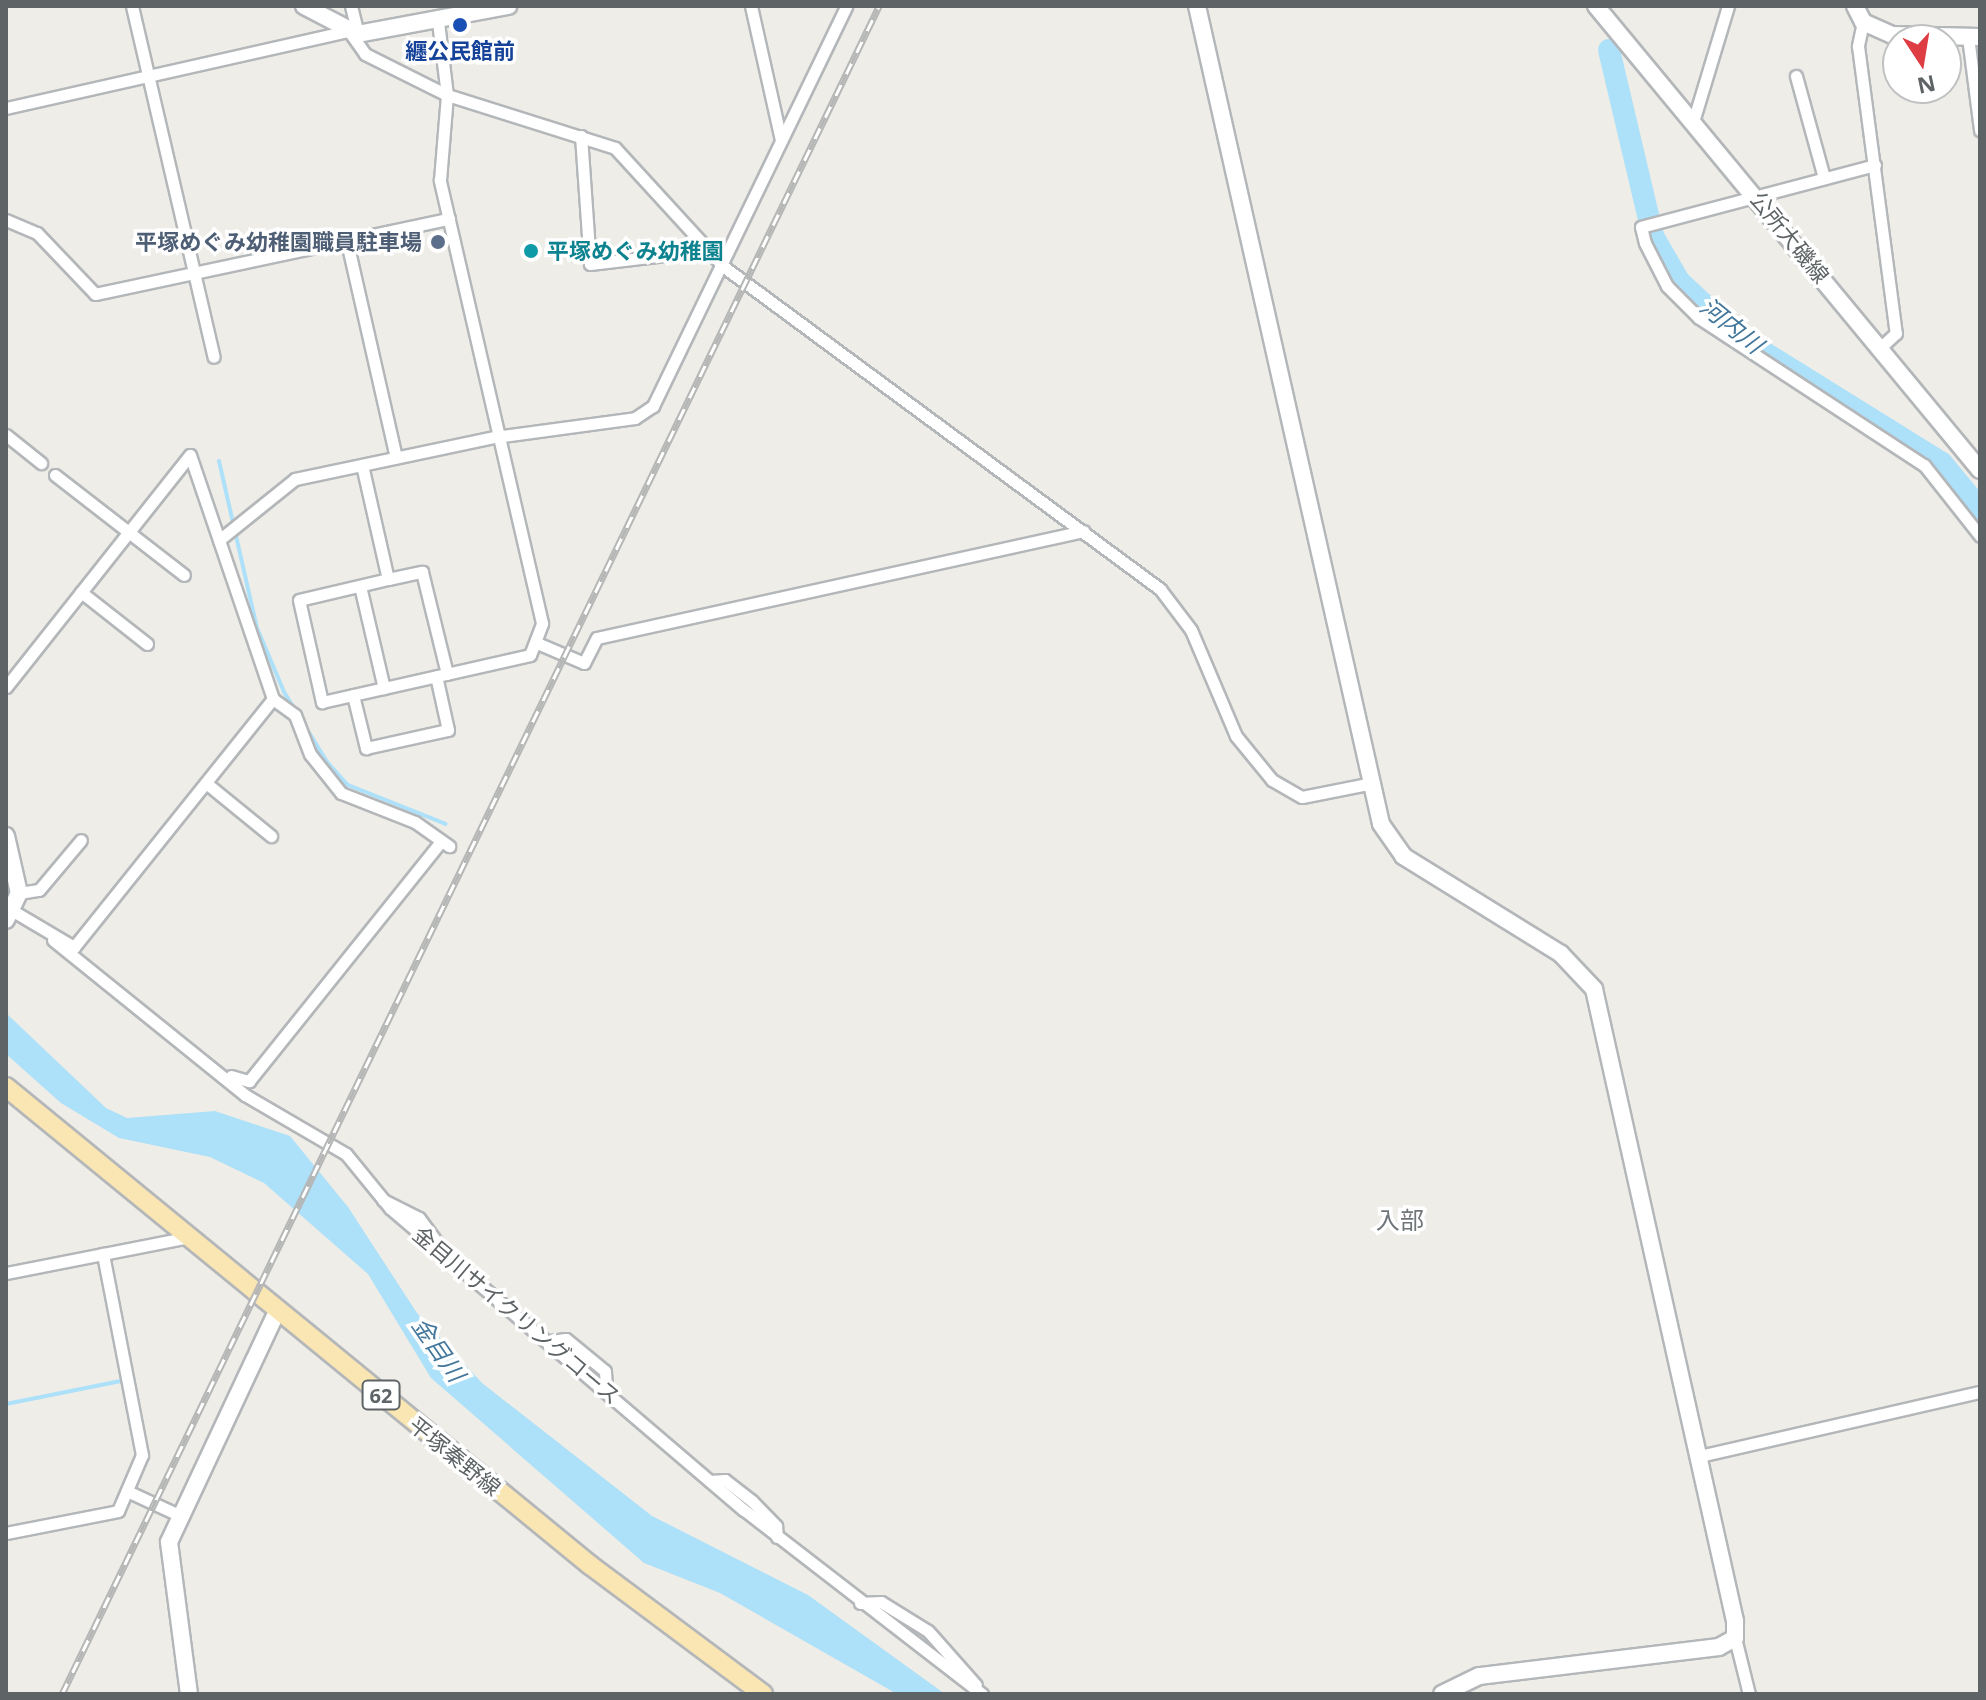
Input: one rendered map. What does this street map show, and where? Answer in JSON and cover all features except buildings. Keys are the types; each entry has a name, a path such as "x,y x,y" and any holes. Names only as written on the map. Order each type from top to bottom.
{"main road":[{"name":"平塚秦野線","path":"6,1087 185,1238 590,1565 763,1694"}],"street":[{"path":"132,6 214,357"},
{"path":"304,6 353,32"},
{"path":"351,6 353,32 365,54 447,95 581,136 639,167 724,267 1083,531 1177,606 1236,736 1272,780 1302,797 1373,783"},
{"path":"6,108 353,32 438,22 508,6"},
{"path":"751,6 781,140"},
{"path":"219,540 295,479 495,437 635,418 653,406 724,267 846,6"},
{"path":"1197,6 1381,824 1403,856 1561,954 1594,989 1700,1456 1735,1638 1749,1694"},
{"name":"公所大磯線","path":"1596,6 1757,196 1980,470"},
{"path":"1693,122 1728,6"},
{"path":"1855,6 1863,22 1858,46 1896,333 1880,348"},
{"path":"353,695 366,748 448,730 442,675 422,572 299,600 322,702 353,695 384,688 442,675 530,655 542,623 495,437 440,180 447,95 438,22"},
{"path":"1863,22 1892,35 1974,37 1980,130"},
{"path":"1796,76 1824,178"},
{"path":"581,136 590,264 710,250"},
{"path":"1875,165 1641,227 1667,286 1699,318 1924,465 1980,536"},
{"path":"6,220 37,233 95,294 196,276 449,219"},
{"path":"347,242 396,458"},
{"path":"6,435 41,463"},
{"path":"6,687 190,455 273,699 295,715 310,754 341,793 445,844 249,1081 211,1067 53,940 8,914 19,893 6,836"},
{"path":"362,465 388,579"},
{"path":"55,475 184,575"},
{"path":"537,643 584,663 597,638 1083,531"},
{"path":"360,586 384,688"},
{"path":"81,592 147,644"},
{"path":"53,940 74,947 273,699"},
{"path":"206,783 271,836"},
{"path":"19,893 39,890 81,840"},
{"name":"金目川サイクリングコース","path":"211,1067 346,1154 383,1200 419,1218 444,1253 550,1341 566,1339 605,1371 606,1391 710,1481 725,1480 752,1501 776,1526 777,1537 860,1603"},
{"path":"6,1273 185,1238"},
{"path":"6,1533 118,1511 142,1455 103,1254"},
{"path":"189,1694 167,1563 179,1515 277,1311"},
{"path":"1700,1456 1980,1392"},
{"path":"127,1491 179,1515"},
{"path":"860,1603 881,1602 928,1631 981,1693"},
{"path":"860,1603 981,1693"},
{"path":"1442,1694 1479,1676 1719,1647 1735,1638"}],"water":[{"name":"金目川","path":"6,1013 106,1108 127,1118 215,1111 290,1136 348,1207 417,1313 482,1383 652,1516 808,1595 945,1694 897,1694 720,1593 644,1563 431,1378 368,1274 264,1183 210,1157 119,1138 61,1103 6,1054"}],"waterway":[{"name":"河内川","path":"1609,50 1653,236 1679,281 1738,336 1942,463 1980,509"},
{"path":"219,461 257,628 284,692 327,762 348,785 446,824"},
{"path":"6,1404 121,1381"}],"railway":[{"path":"62,1694 879,6"}],"place":[{"name":"纒公民館前","path":"460,25"},
{"name":"平塚めぐみ幼稚園職員駐車場","path":"438,242"},
{"name":"平塚めぐみ幼稚園","path":"531,251"}],"district":[{"name":"入部","path":"1400,1220"}]}
